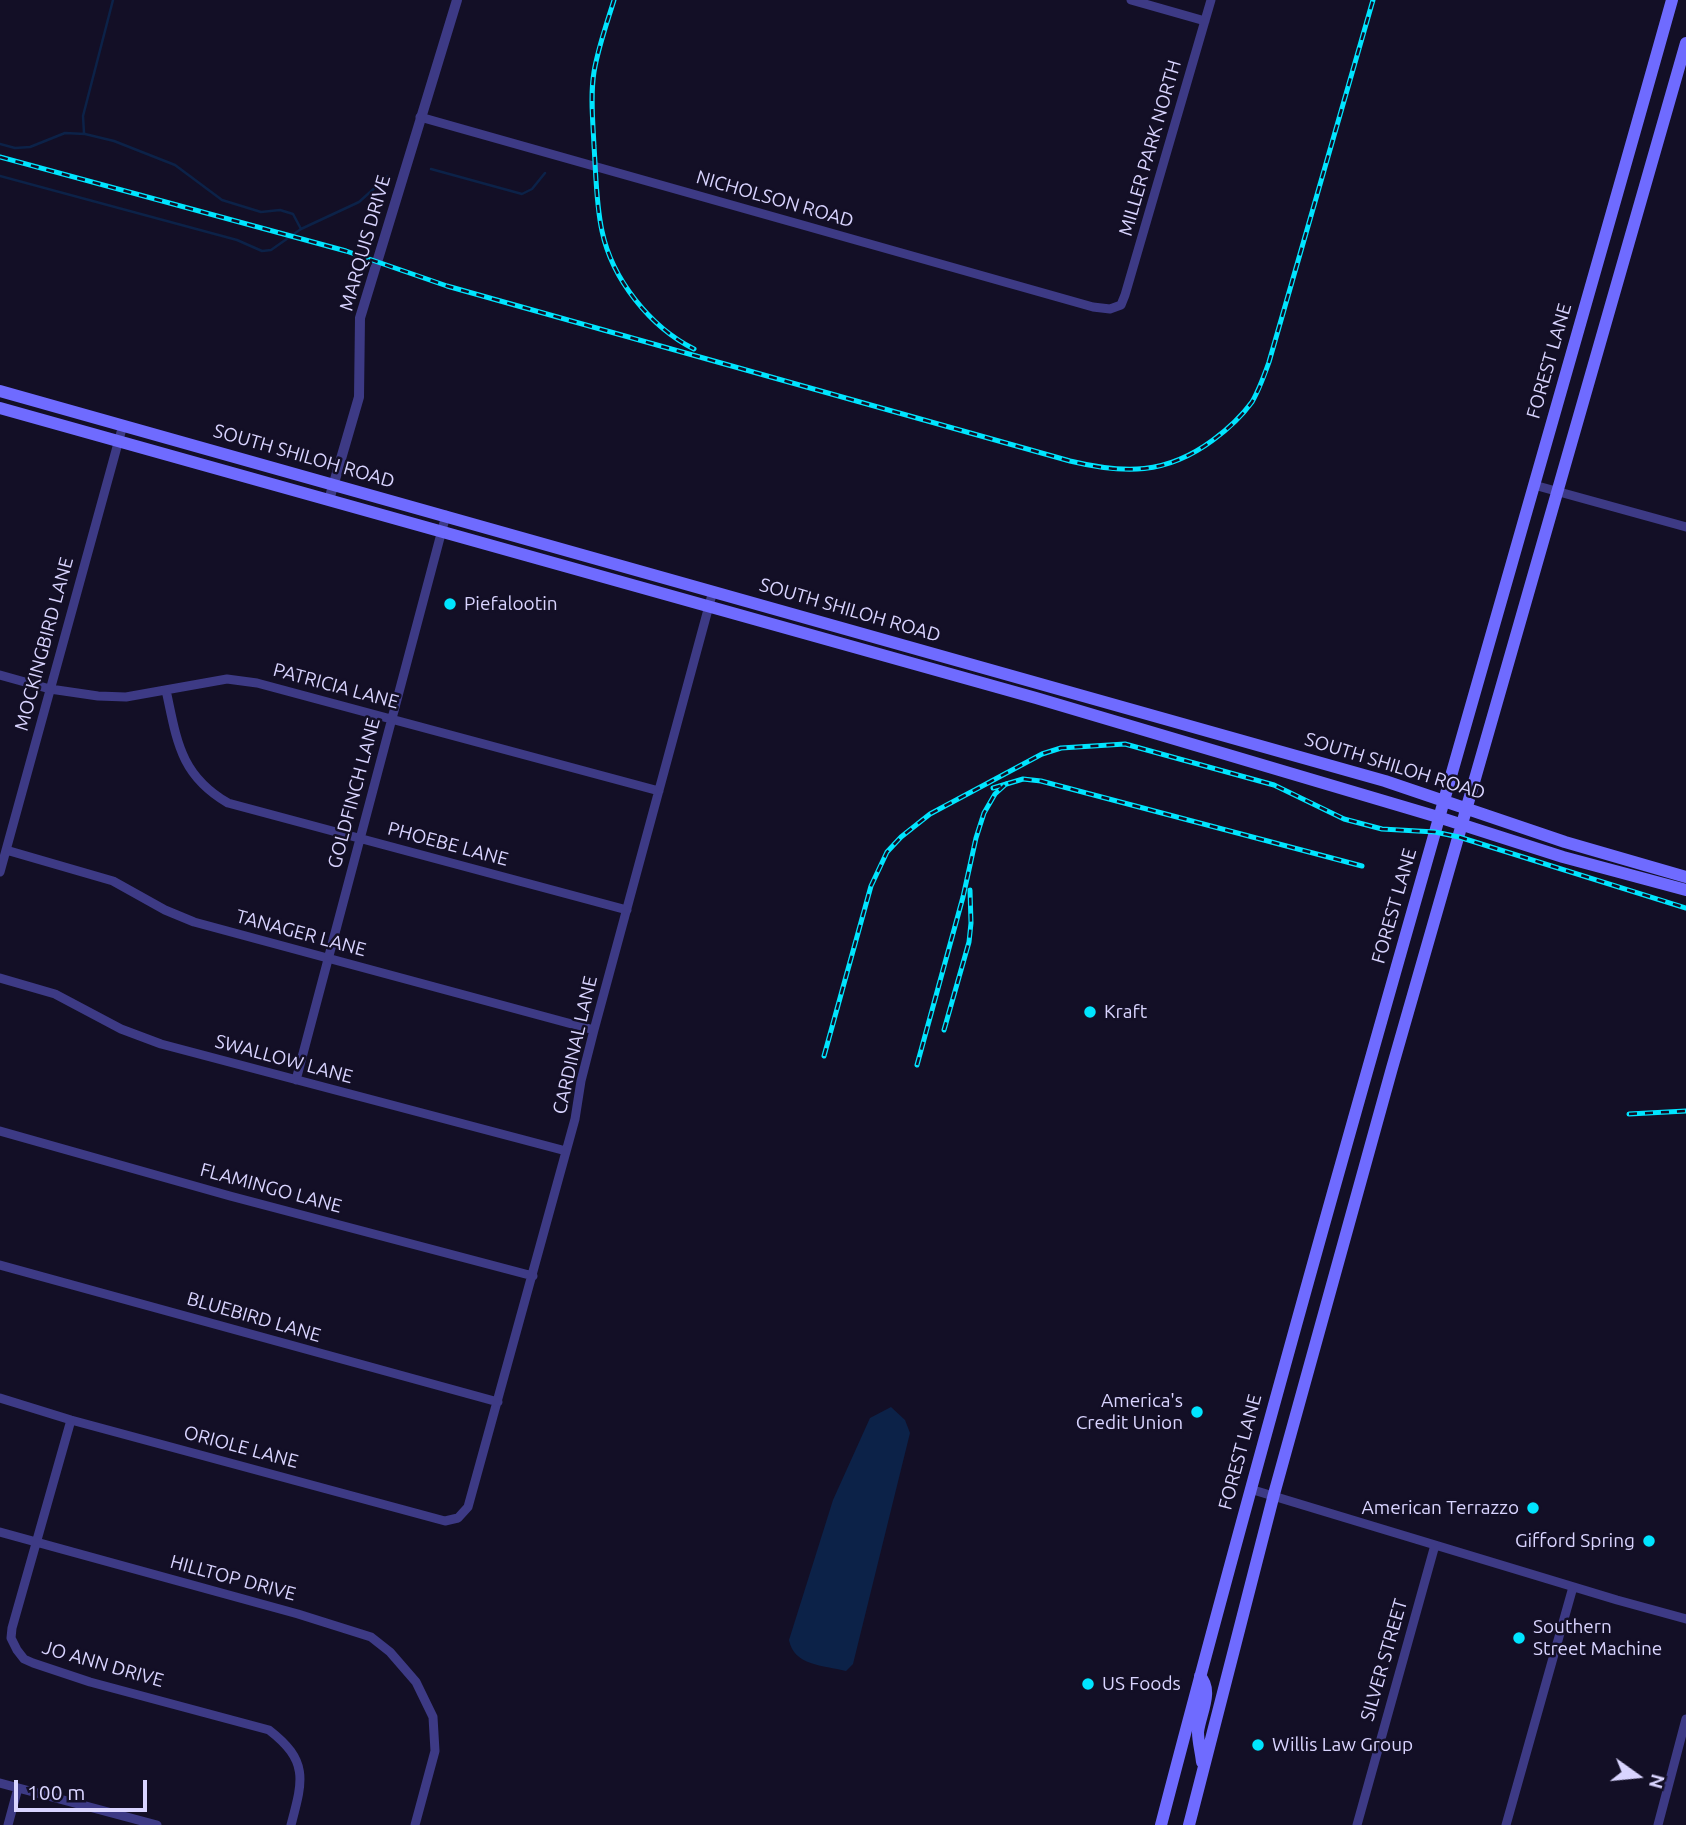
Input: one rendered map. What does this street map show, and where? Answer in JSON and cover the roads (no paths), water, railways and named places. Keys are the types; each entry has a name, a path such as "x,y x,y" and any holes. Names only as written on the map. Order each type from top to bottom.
{"main road":[{"name":"FOREST LANE","path":"1161,1825 1250,1489 1671,0"},
{"path":"1189,1825 1274,1494 1394,1060 1686,43"},
{"path":"1635,131 1659,138"},
{"path":"1570,360 1594,366"},
{"name":"SOUTH SHILOH ROAD","path":"0,391 1443,799 1565,842 1686,877"},
{"name":"SOUTH SHILOH ROAD","path":"0,408 1121,722 1563,857 1686,890"},
{"path":"1200,1676 1207,1689 1198,1735 1203,1769"}],"street":[{"name":"MARQUIS DRIVE","path":"329,500 359,397 360,318 457,0"},
{"path":"1131,0 1205,21"},
{"name":"MILLER PARK NORTH","path":"1121,305 1211,0"},
{"name":"NICHOLSON ROAD","path":"420,117 1093,307 1110,309 1121,305"},
{"name":"MOCKINGBIRD LANE","path":"0,872 123,425"},
{"path":"1534,485 1686,527"},
{"name":"GOLDFINCH LANE","path":"296,1080 446,515"},
{"name":"CARDINAL LANE","path":"468,1507 533,1276 594,1030 713,591"},
{"name":"PATRICIA LANE","path":"0,675 50,689 116,697 227,679 245,681 659,791"},
{"name":"PHOEBE LANE","path":"166,690 187,767 212,794 229,803 627,910"},
{"name":"TANAGER LANE","path":"6,849 113,881 194,922 594,1030"},
{"name":"SWALLOW LANE","path":"0,978 55,994 121,1029 161,1044 566,1151"},
{"name":"FLAMINGO LANE","path":"0,1131 230,1196 533,1276"},
{"name":"BLUEBIRD LANE","path":"0,1265 498,1402"},
{"name":"ORIOLE LANE","path":"0,1398 71,1420 445,1521 458,1518 468,1507"},
{"name":"JO ANN DRIVE","path":"71,1420 11,1638 24,1659 90,1682 269,1730 288,1745 300,1769 299,1794 291,1825"},
{"path":"1250,1489 1686,1619"},
{"name":"HILLTOP DRIVE","path":"0,1532 298,1614 370,1637 390,1652 416,1682 433,1717 435,1751 415,1825"},
{"name":"SILVER STREET","path":"1357,1825 1434,1545"},
{"path":"1506,1825 1573,1587"},
{"path":"1658,1825 1686,1719"},
{"path":"0,1783 157,1825"},
{"path":"8,1825 18,1788"}],"water":[{"path":"891,1407 905,1420 910,1433 853,1664 846,1671 811,1663 797,1655 789,1640 833,1500 870,1418"}],"waterway":[{"path":"84,133 83,116 113,0"},
{"path":"0,144 15,148 30,147 65,133 85,134 114,141 175,165 222,200 261,212 280,210 293,214 301,229"},
{"path":"431,169 522,194 532,189 545,173"},
{"path":"0,176 237,240 262,251 271,250 301,229 359,202 388,176"}],"railway":[{"path":"614,0 598,54 592,90 596,189 602,231 614,267 635,300 662,328 694,349"},
{"path":"0,157 346,251 447,286 1070,461 1109,468 1144,468 1178,460 1213,440 1239,418 1257,393 1269,362 1373,0"},
{"path":"824,1056 871,886 887,852 930,814 1042,754 1061,748 1125,744 1274,785 1344,819 1382,829 1435,832 1459,837 1686,908"},
{"path":"993,788 1023,779 1041,781 1362,866"},
{"path":"917,1065 963,897 976,838 984,813 995,794 1006,784"},
{"path":"944,1030 969,942 970,890"},
{"path":"1629,1114 1686,1111"}],"place":[{"name":"Piefalootin","path":"450,604"},
{"name":"Kraft","path":"1090,1012"},
{"name":"America's Credit Union","path":"1197,1412"},
{"name":"American Terrazzo","path":"1533,1508"},
{"name":"Gifford Spring","path":"1649,1541"},
{"name":"Southern Street Machine","path":"1519,1638"},
{"name":"US Foods","path":"1088,1684"},
{"name":"Willis Law Group","path":"1258,1745"}]}
